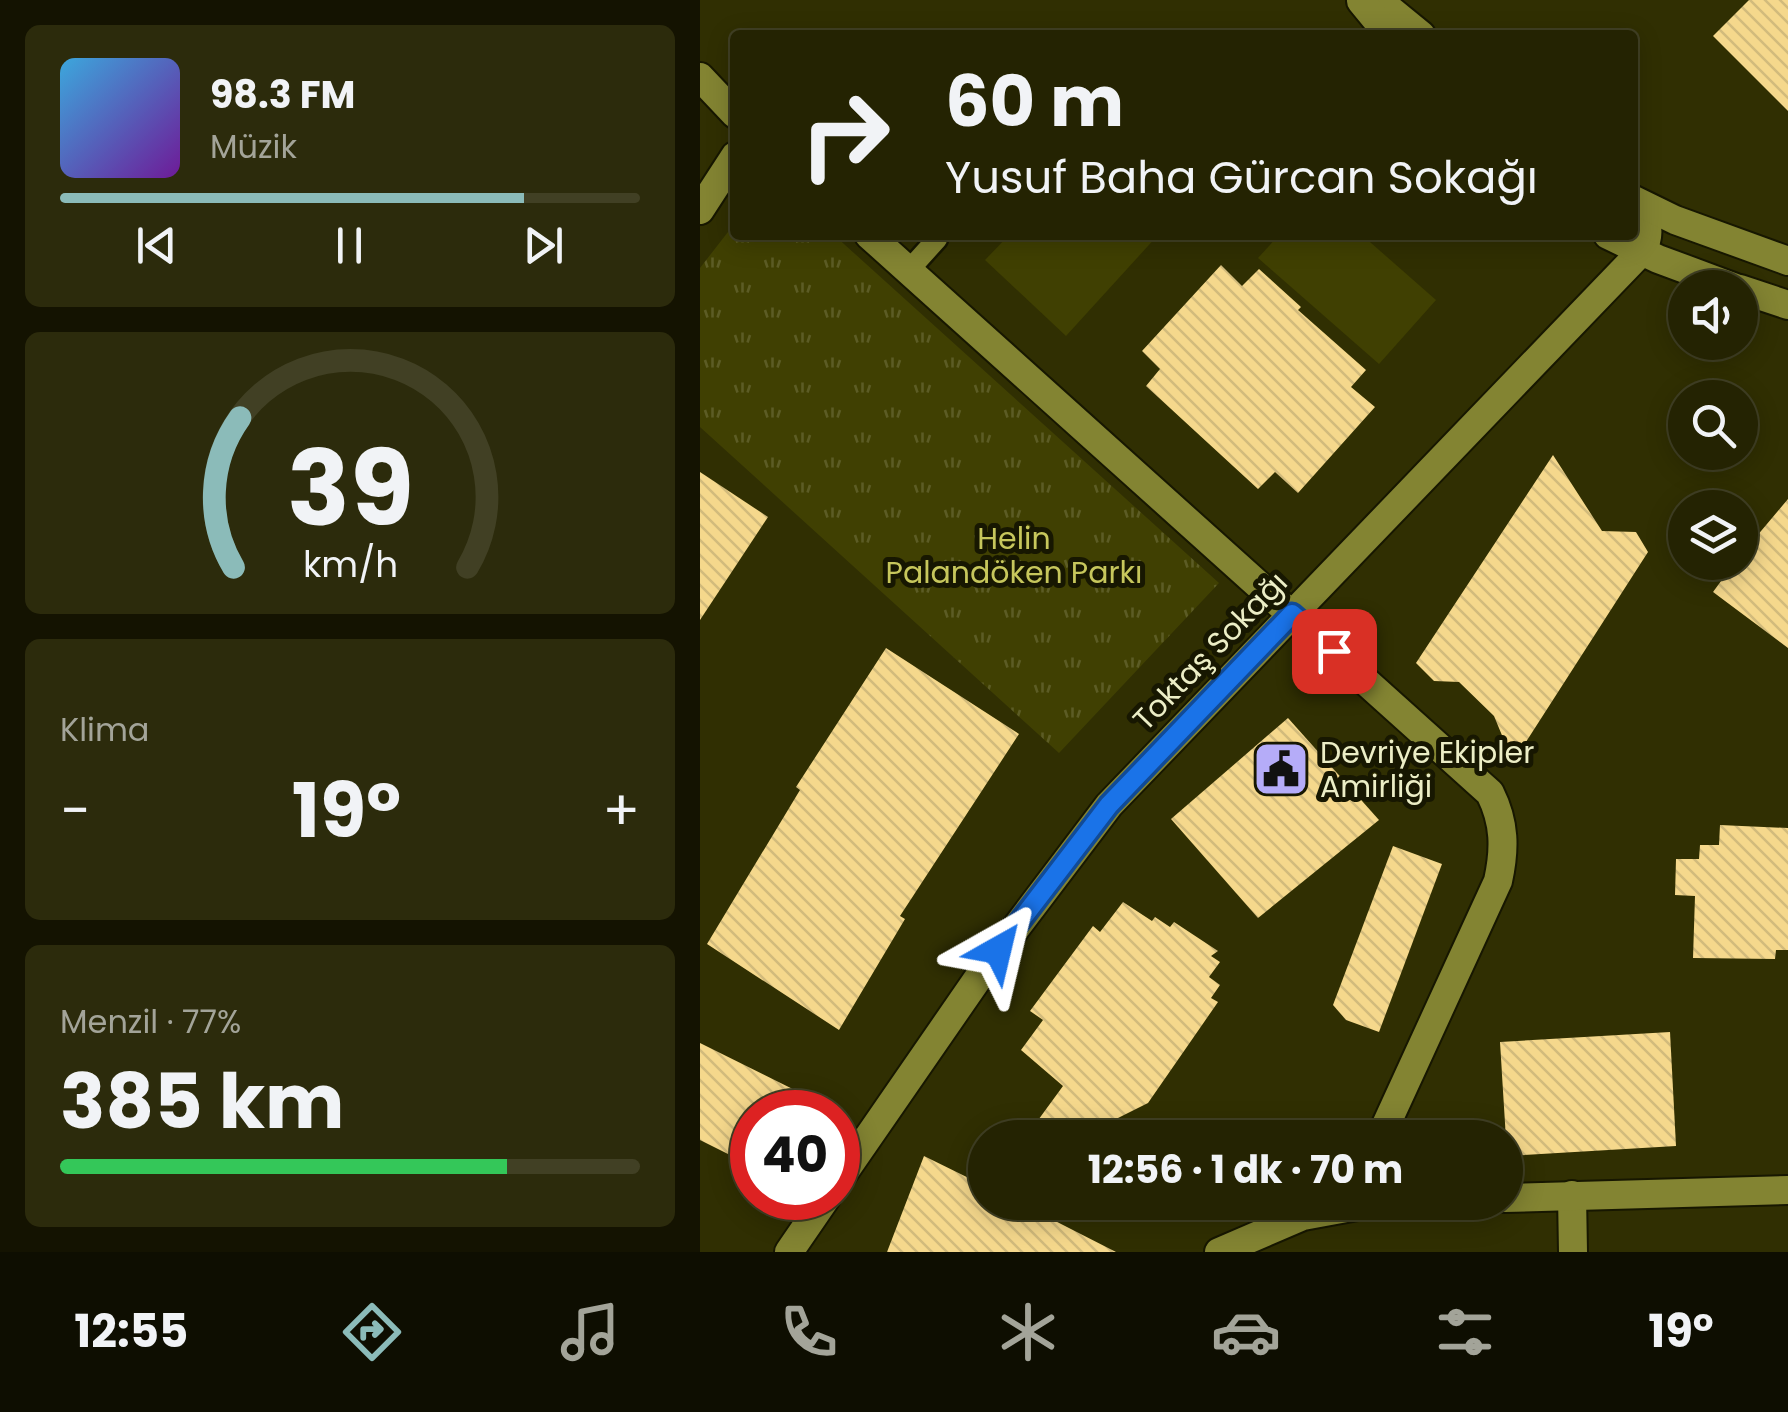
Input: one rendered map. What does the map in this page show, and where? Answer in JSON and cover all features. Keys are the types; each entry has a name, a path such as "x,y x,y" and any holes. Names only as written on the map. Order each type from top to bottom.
{"street":[{"path":"1360,0 1384,30"},
{"path":"1378,0 1416,30"},
{"path":"700,77 730,109"},
{"path":"700,210 730,164"},
{"path":"1638,203 1788,261"},
{"path":"1638,209 1648,224 1641,252"},
{"path":"875,240 1484,786 1496,804 1502,824 1503,853 1492,896 1388,1120"},
{"path":"1618,240 1690,270"},
{"name":"Toktaş Sokağı","path":"860,1149 981,974 1084,835 1136,774 1641,252"},
{"path":"1758,295 1788,305"},
{"path":"1523,1197 1788,1190"},
{"path":"1572,1196 1573,1252"},
{"path":"789,1252 811,1220"},
{"path":"1219,1252 1292,1220"}],"lane":[{"path":"909,270 936,240"}],"green space":[{"name":"Helin Palandöken Parkı","path":"730,229 730,240 840,240 1219,583 1059,753 700,427 700,268"},
{"path":"1004,240 1153,240 1066,336 985,260"},
{"path":"1274,240 1368,240 1436,300 1379,364 1258,258"}],"building":[{"path":"1749,0 1788,0 1788,111 1713,36"},
{"path":"1221,265 1242,286 1259,269 1301,307 1298,310 1366,370 1351,387 1375,407 1298,493 1275,472 1258,489 1146,386 1160,369 1142,351"},
{"path":"1553,455 1602,531 1636,532 1648,552 1513,762 1494,716 1459,682 1434,681 1416,663"},
{"path":"700,472 768,517 700,620"},
{"path":"1788,499 1788,648 1713,592 1722,580 1758,580 1758,535"},
{"path":"886,648 1019,734 900,916 905,919 839,1030 707,944 800,790 796,787"},
{"name":"Devriye Ekipler Amirliği","path":"1288,718 1379,820 1258,918 1171,819"},
{"path":"1720,825 1788,828 1788,950 1776,950 1775,959 1693,958 1695,896 1675,895 1676,859 1699,859 1700,845 1719,845"},
{"path":"1393,846 1442,864 1379,1032 1346,1020 1333,1005"},
{"path":"1123,902 1152,921 1155,917 1170,927 1174,922 1218,951 1211,956 1220,962 1209,977 1220,985 1211,998 1218,1002 1148,1103 1114,1120 1038,1120 1063,1086 1021,1050 1043,1020 1030,1011 1093,926 1100,932"},
{"path":"1670,1032 1676,1146 1523,1155 1523,1120 1505,1120 1500,1042"},
{"path":"700,1043 795,1090 730,1090 730,1155 700,1140"},
{"path":"924,1156 968,1178 968,1220 1053,1220 1116,1252 887,1252"}],"place":[{"name":"Devriye Ekipler Amirliği","path":"1281,769"}],"route":[{"path":"998,950 1084,835 1136,774 1292,614 1334,651"}]}
